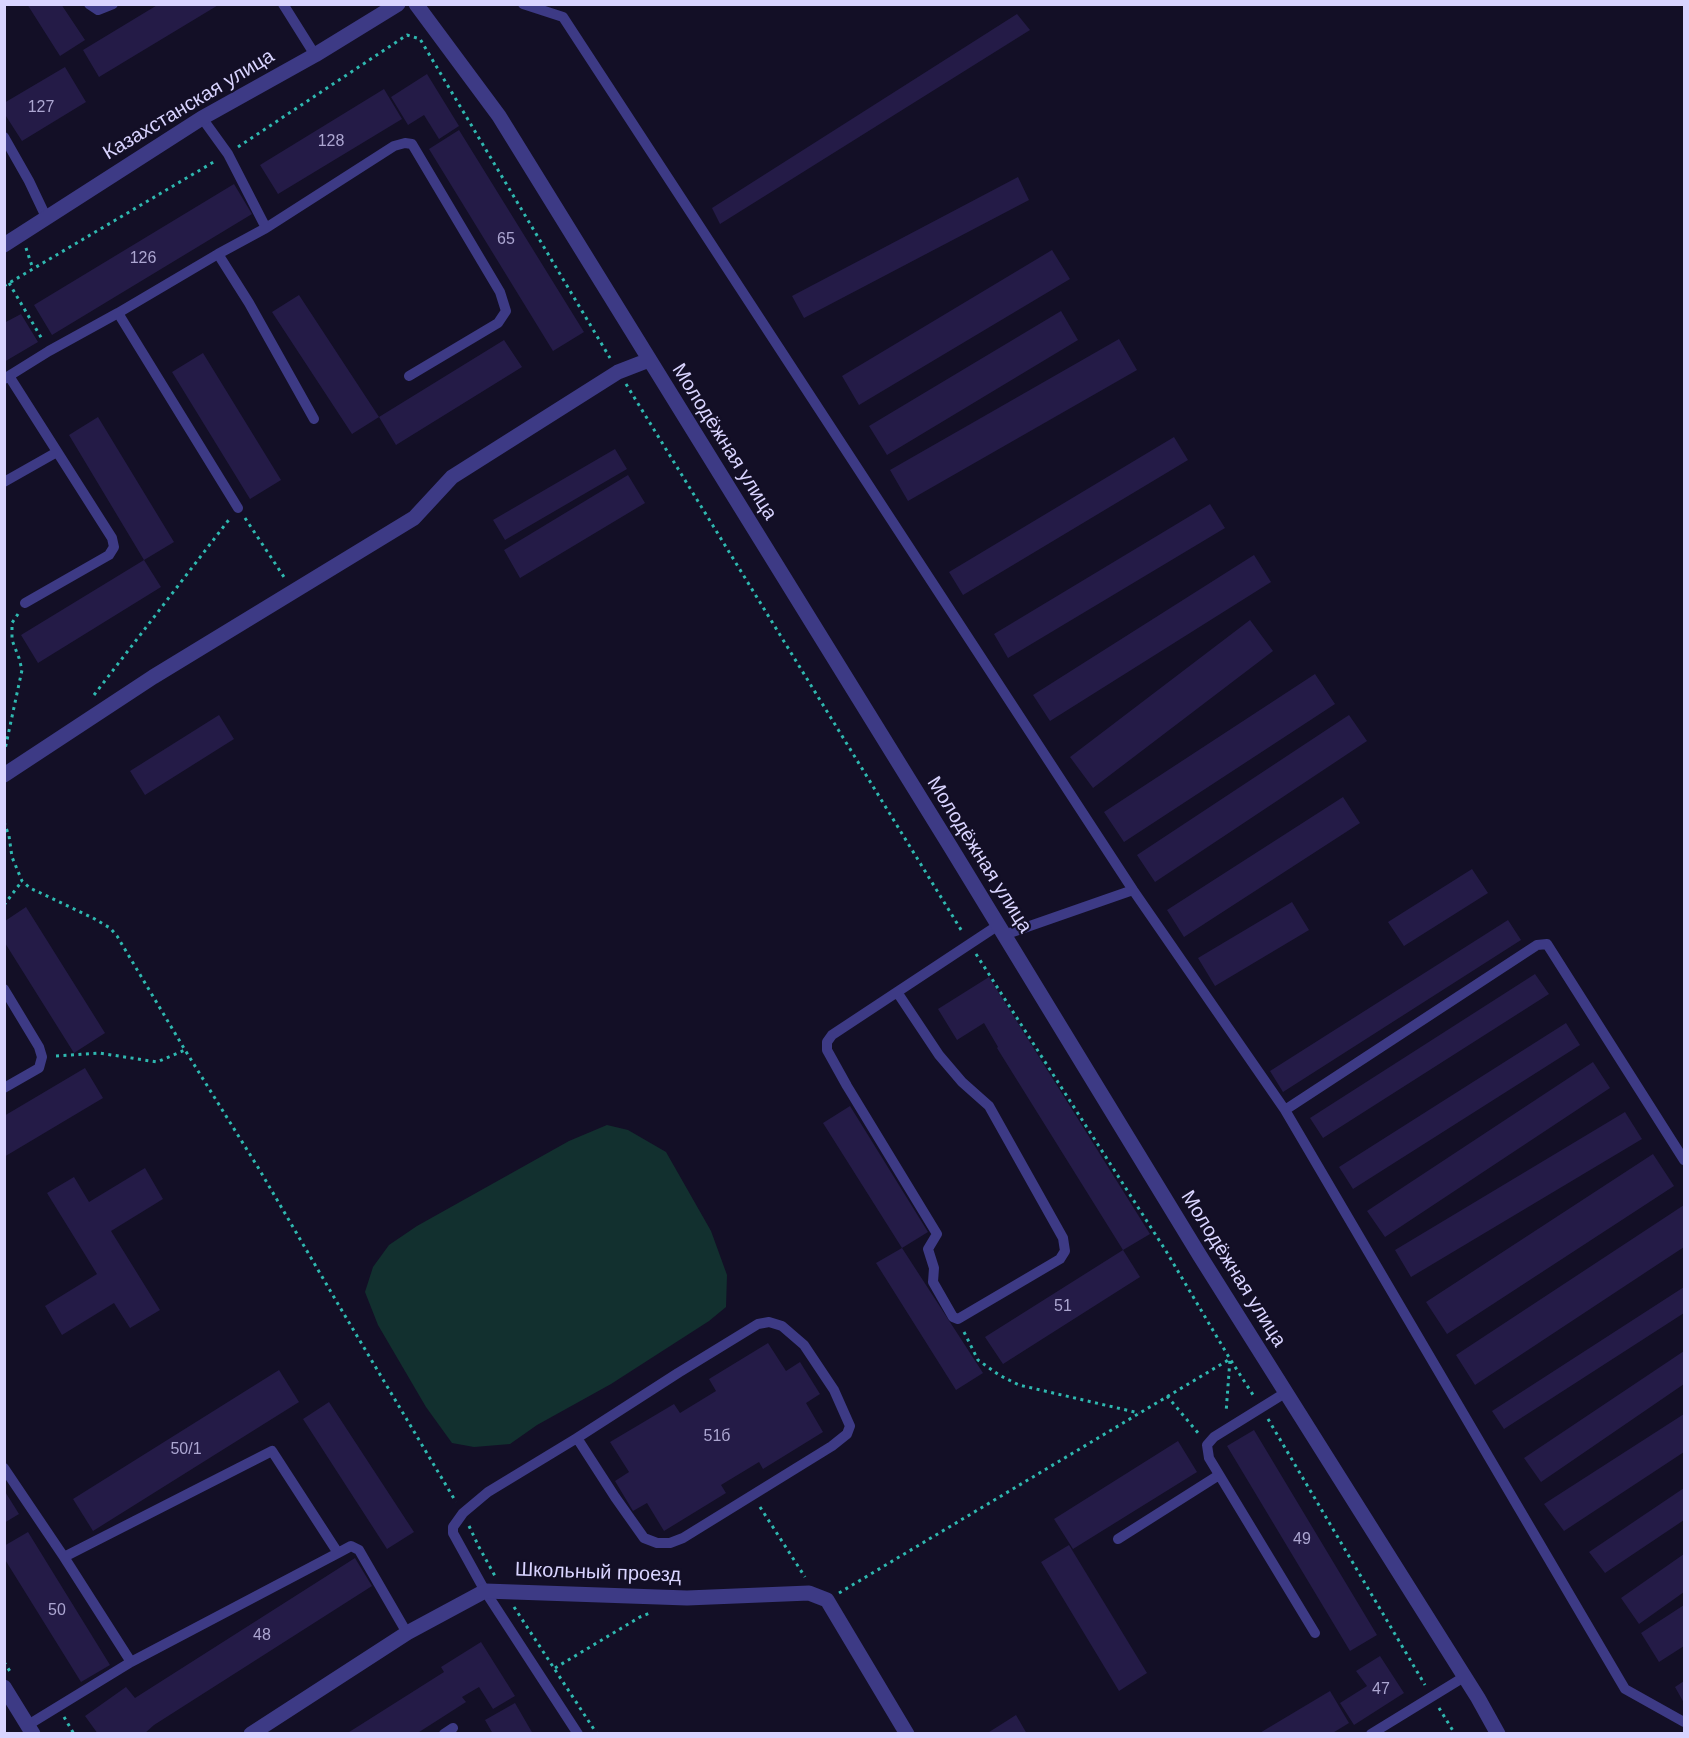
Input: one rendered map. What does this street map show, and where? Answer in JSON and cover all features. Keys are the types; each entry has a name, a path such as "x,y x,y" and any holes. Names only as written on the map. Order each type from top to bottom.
{"street":[{"name":"Казахстанская улица","path":"4,245 202,118 315,55 398,4"},
{"name":"Молодёжная улица","path":"416,4 499,116 1200,1256 1498,1734"},
{"path":"4,775 153,677 414,519 453,477 618,372 649,360"},
{"name":"Школьный проезд","path":"251,1734 407,1634 485,1591 687,1598 809,1593 827,1600"},
{"path":"827,1600 907,1734"},
{"path":"4,1687 31,1729"}],"lane":[{"path":"89,4 98,10 113,4"},
{"path":"284,4 315,55"},
{"path":"523,4 563,17 1133,890 1285,1110 1625,1689 1684,1722"},
{"path":"202,118 228,154 266,228"},
{"path":"4,137 30,181 47,219"},
{"path":"25,603 109,555 114,547 112,538 7,377 266,228 394,146 405,142 412,144 500,292 506,311 498,323 409,376"},
{"path":"218,254 249,303 315,419"},
{"path":"118,313 238,508"},
{"path":"4,482 57,452"},
{"path":"897,992 939,1055 962,1082 989,1106 1063,1238 1065,1251 1060,1259 958,1319 953,1317 933,1282 934,1268 928,1248 937,1234 847,1086 827,1050 827,1042 831,1035 970,944 1001,930 1133,890"},
{"path":"1285,1110 1537,945 1547,944 1684,1160"},
{"path":"4,989 39,1047 42,1057 39,1068 4,1088"},
{"path":"577,1438 644,1538 657,1543 670,1543 683,1538 832,1446 847,1434 850,1426 834,1390 804,1345 782,1326 769,1322 758,1324 488,1492 463,1513 453,1527 453,1533 485,1591 578,1734"},
{"path":"1286,1392 1214,1437 1207,1445 1209,1458 1315,1634"},
{"path":"64,1557 272,1451 338,1553"},
{"path":"4,1468 131,1662"},
{"path":"1118,1539 1219,1475"},
{"path":"31,1729 57,1707 131,1662 351,1546 359,1550 407,1634"},
{"path":"1371,1734 1464,1677"}],"path":[{"path":"22,234 33,269"},
{"path":"9,283 49,351"},
{"path":"618,372 970,944 1166,1251 1455,1734"},
{"path":"92,698 238,508 293,592"},
{"path":"4,754 22,670 12,639 12,623 25,603"},
{"path":"4,822 12,857 22,880 41,895 110,928 117,936 259,1169 463,1513 504,1591 597,1734"},
{"path":"4,905 22,880"},
{"path":"42,1057 99,1053 151,1063 185,1050"},
{"path":"958,1319 978,1360 999,1375 1019,1385 1141,1413"},
{"path":"827,1600 1230,1359"},
{"path":"1225,1430 1230,1359"},
{"path":"1167,1396 1207,1445"},
{"path":"753,1495 795,1565 808,1582 809,1593"},
{"path":"555,1668 640,1617 659,1609"},
{"path":"57,1707 74,1734"}],"green space":[{"path":"607,1125 628,1130 666,1152 711,1231 727,1275 726,1307 709,1321 611,1384 537,1425 510,1444 474,1447 452,1443 426,1407 378,1325 365,1292 373,1267 389,1245 417,1226 569,1141"}],"building":[{"path":"27,4 61,4 85,40 60,56"},
{"path":"159,4 220,4 99,77 83,50"},
{"path":"1017,14 1030,30 720,224 712,208"},
{"path":"65,67 86,102 22,141 4,113 4,103"},
{"path":"427,74 459,126 439,139 424,115 408,125 391,97"},
{"path":"384,89 402,119 278,194 260,165"},
{"path":"459,130 584,332 553,351 429,149"},
{"path":"1018,177 1029,200 804,318 792,296"},
{"path":"234,184 252,214 52,335 34,305"},
{"path":"1052,250 1070,279 859,405 842,376"},
{"path":"299,295 379,417 352,434 272,312"},
{"path":"1061,311 1078,340 887,455 869,426"},
{"path":"21,314 38,342 4,362 4,323"},
{"path":"1119,339 1137,370 908,501 890,470"},
{"path":"504,340 522,367 396,445 379,417"},
{"path":"203,353 281,480 250,499 172,372"},
{"path":"98,417 174,542 144,560 69,435"},
{"path":"1174,437 1188,460 963,595 949,572"},
{"path":"615,449 627,469 505,540 493,520"},
{"path":"628,475 645,503 520,578 504,550"},
{"path":"1210,504 1225,528 1008,658 994,634"},
{"path":"1254,555 1271,582 1050,721 1033,695"},
{"path":"144,560 161,587 38,663 21,635"},
{"path":"1250,620 1273,651 1093,788 1070,757"},
{"path":"1315,674 1335,704 1124,842 1104,812"},
{"path":"219,715 234,739 145,795 130,771"},
{"path":"1349,715 1367,741 1155,882 1137,855"},
{"path":"1343,797 1360,823 1184,937 1167,910"},
{"path":"1472,869 1488,893 1404,946 1388,922"},
{"path":"1292,902 1309,930 1215,986 1198,958"},
{"path":"26,907 105,1033 74,1053 5,943 5,921"},
{"path":"1508,920 1521,940 1283,1092 1270,1071"},
{"path":"1535,974 1549,994 1323,1138 1310,1118"},
{"path":"989,977 1150,1234 1123,1250 997,1048 984,1023 957,1040 938,1009"},
{"path":"1566,1023 1580,1045 1353,1189 1339,1167"},
{"path":"1593,1062 1610,1088 1385,1237 1367,1211"},
{"path":"85,1068 103,1098 4,1157 4,1116"},
{"path":"850,1106 928,1232 902,1248 823,1123"},
{"path":"1625,1112 1642,1139 1411,1277 1395,1250"},
{"path":"1653,1154 1674,1186 1447,1334 1426,1302"},
{"path":"145,1168 163,1199 111,1231 160,1310 130,1328 114,1303 62,1335 45,1306 97,1274 47,1193 74,1177 89,1202"},
{"path":"1684,1205 1684,1247 1475,1385 1456,1355"},
{"path":"902,1248 983,1373 956,1390 876,1263"},
{"path":"1123,1250 1140,1277 1003,1364 985,1337"},
{"path":"1684,1287 1684,1313 1504,1429 1492,1411"},
{"path":"768,1343 786,1371 800,1362 820,1394 806,1403 823,1432 763,1469 759,1462 721,1485 726,1493 664,1531 647,1503 633,1511 615,1481 629,1472 610,1442 674,1404 680,1413 716,1391 709,1379"},
{"path":"1684,1351 1684,1384 1541,1482 1524,1458"},
{"path":"279,1370 299,1402 93,1531 73,1499"},
{"path":"329,1402 414,1532 387,1549 303,1419"},
{"path":"1684,1414 1684,1452 1564,1531 1544,1504"},
{"path":"1254,1430 1377,1635 1350,1651 1227,1446"},
{"path":"1178,1441 1197,1472 1073,1549 1054,1519"},
{"path":"1684,1488 1684,1520 1605,1573 1589,1552"},
{"path":"4,1490 19,1514 4,1523"},
{"path":"28,1532 110,1665 81,1682 4,1558 4,1546"},
{"path":"1069,1545 1147,1673 1119,1691 1041,1562"},
{"path":"1684,1554 1684,1592 1639,1624 1621,1598"},
{"path":"355,1558 372,1586 154,1725 144,1734 98,1734 85,1716 126,1687 135,1698"},
{"path":"1684,1605 1684,1646 1659,1662 1641,1633"},
{"path":"481,1642 515,1696 493,1709 479,1687 462,1697 466,1702 416,1734 346,1734 444,1672 441,1667"},
{"path":"1380,1656 1404,1693 1354,1725 1340,1703 1367,1686 1356,1671"},
{"path":"1684,1681 1684,1703 1675,1687"},
{"path":"1330,1691 1349,1723 1331,1734 1258,1734"},
{"path":"515,1703 533,1734 493,1734 485,1720"},
{"path":"1016,1715 1027,1734 986,1734"}]}
